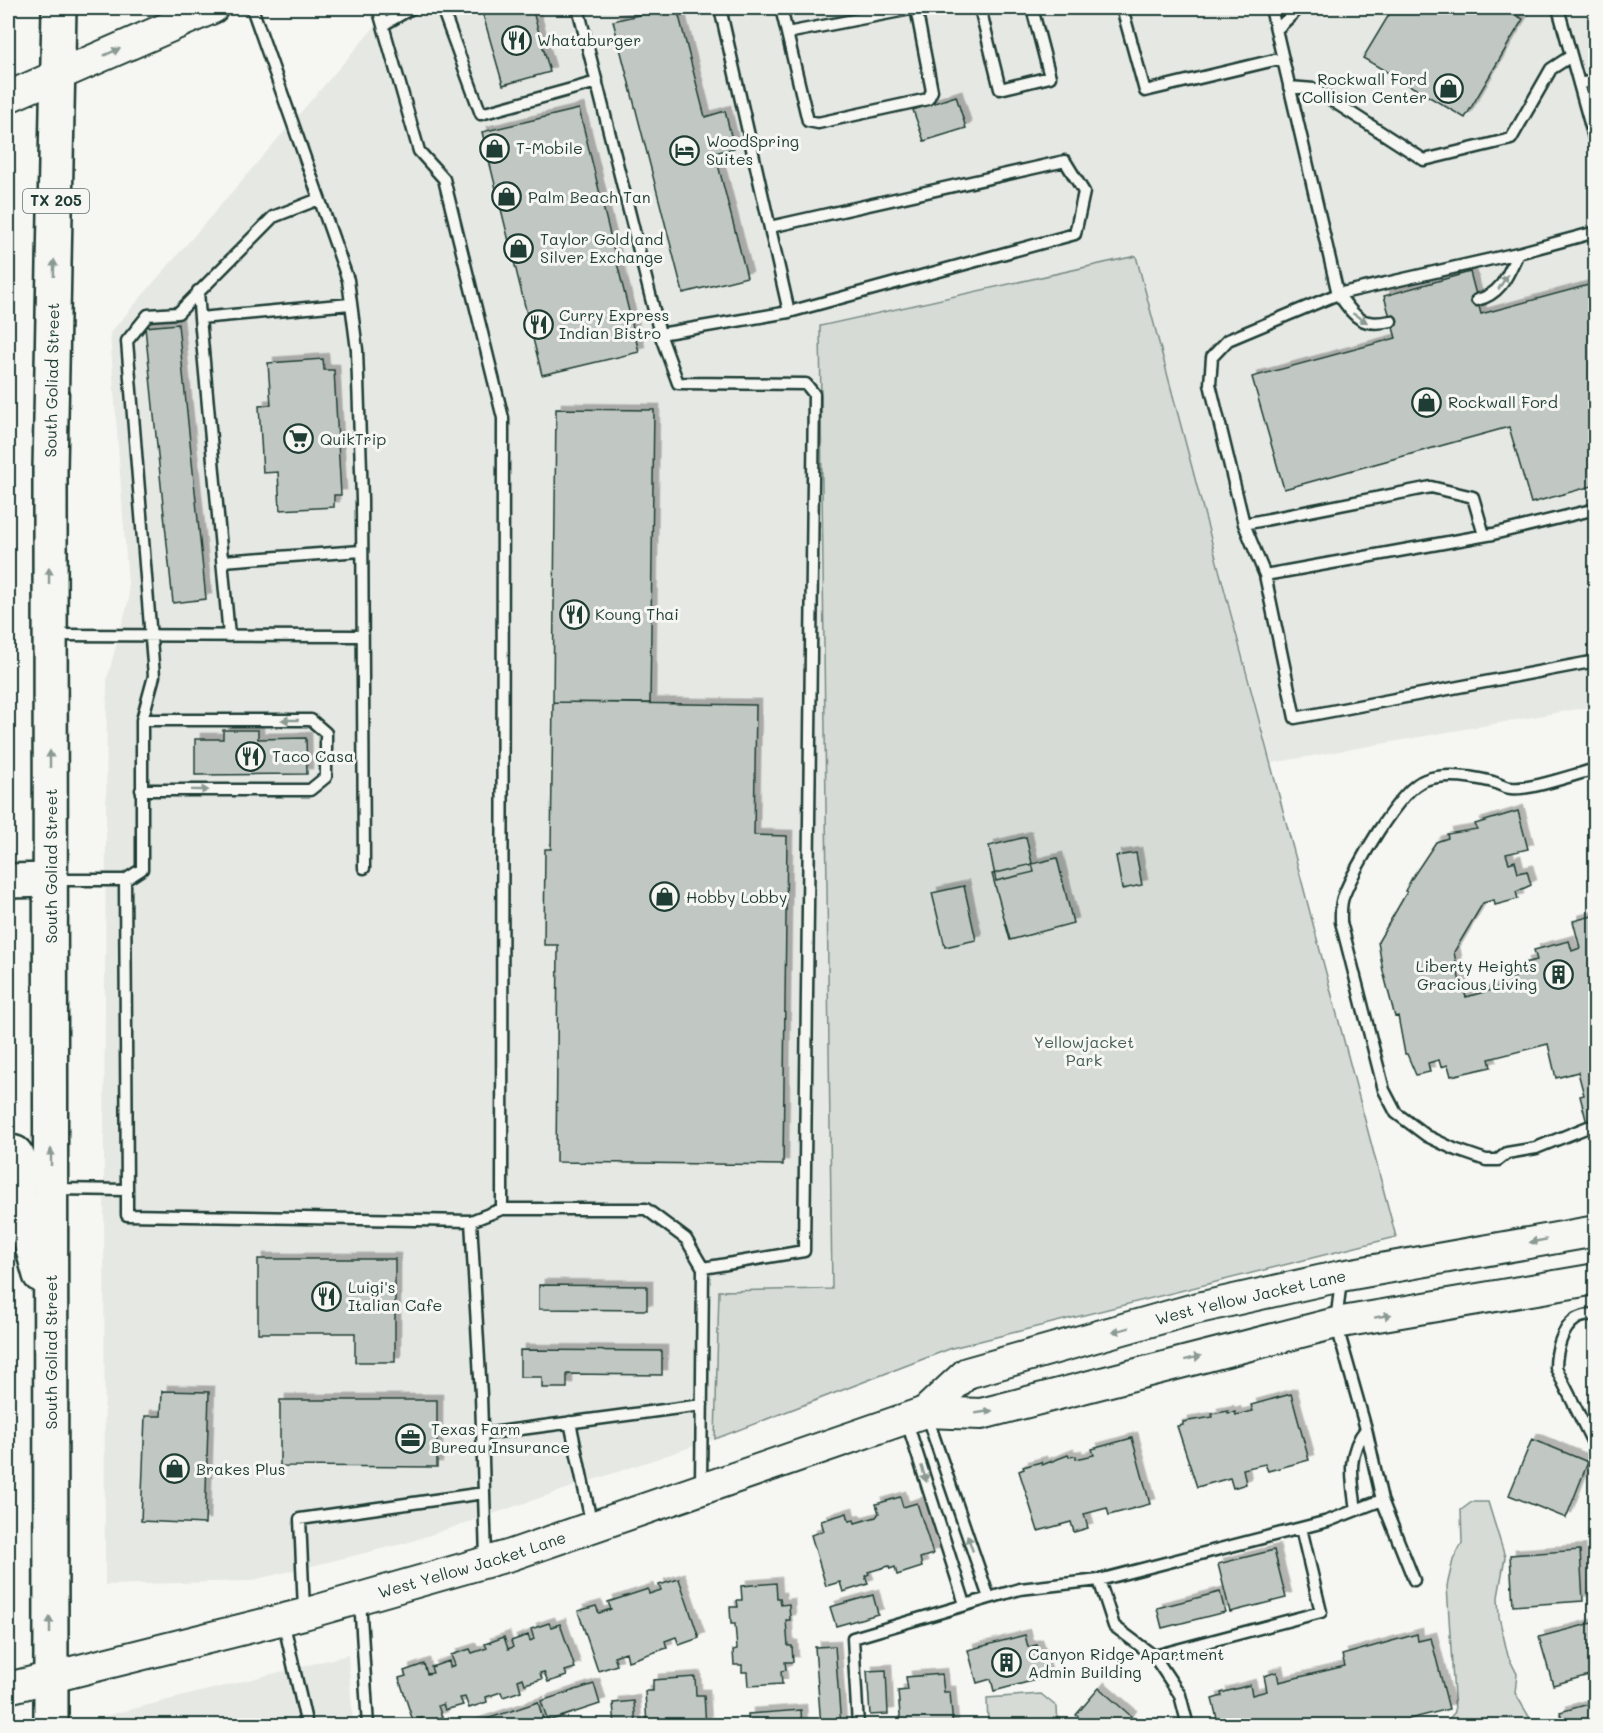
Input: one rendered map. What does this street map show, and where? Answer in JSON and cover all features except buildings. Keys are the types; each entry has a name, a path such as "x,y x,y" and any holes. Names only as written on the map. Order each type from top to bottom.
{"main road":[{"name":"South Goliad Street","path":"51,1725 49,634 59,8"},
{"path":"8,881 51,880"},
{"path":"8,1151 15,1153 19,1160 18,1196 51,1312"}],"street":[{"path":"8,97 213,8"},
{"name":"West Yellow Jacket Lane","path":"916,1415 967,1373 1194,1309 1341,1276 1596,1232"},
{"name":"West Yellow Jacket Lane","path":"8,1688 360,1599 592,1527 916,1415 981,1414 1336,1323 1596,1279"}],"lane":[{"path":"252,8 348,280 357,350 364,868"},
{"path":"378,8 419,151 444,179 503,417 502,1209"},
{"path":"383,25 412,8"},
{"path":"442,8 481,114 597,82"},
{"path":"578,8 660,334 678,383 806,384 814,394 804,1251 704,1268"},
{"path":"720,8 789,312"},
{"path":"781,8 808,121 818,123 928,99 932,91 916,8 787,33"},
{"path":"980,8 1000,89 1050,77 1032,8"},
{"path":"1122,8 1145,91 1283,58"},
{"path":"1271,8 1338,294 1353,315 1372,325 1391,321"},
{"path":"1276,30 1299,8"},
{"path":"1558,8 1596,145"},
{"path":"1289,87 1314,89 1424,160 1511,139 1551,69 1571,56"},
{"path":"1579,84 1596,80"},
{"path":"660,334 789,312 1075,234 1084,192 1065,161 770,227"},
{"path":"51,880 125,880 142,869 142,720 154,676 127,341 148,315 178,313 273,217 319,199"},
{"path":"1596,231 1518,253 1338,294 1228,340 1212,357 1210,384 1244,524 1265,575 1295,718 1596,661"},
{"path":"1477,300 1487,298 1502,288 1518,253"},
{"path":"198,291 229,636"},
{"path":"200,318 350,304"},
{"path":"1244,524 1431,487 1473,497 1484,535"},
{"path":"1265,575 1484,535 1596,509"},
{"path":"223,561 361,551"},
{"path":"49,634 361,636"},
{"path":"141,790 310,790 326,777 326,733 310,720 142,720"},
{"path":"1588,1127 1572,1131 1536,1148 1507,1153 1498,1160 1486,1160 1454,1149 1427,1136 1396,1113 1384,1090 1341,922 1342,898 1357,868 1406,794 1423,781 1458,777 1518,788 1596,768"},
{"path":"125,880 127,1215 471,1221 502,1209 645,1209 686,1239 704,1268 701,1488"},
{"path":"51,1189 127,1190"},
{"path":"471,1221 483,1434 486,1561"},
{"path":"1341,1276 1336,1323 1366,1429 1382,1500 1414,1580"},
{"path":"1596,1313 1576,1319 1564,1334 1556,1354 1556,1368 1596,1449"},
{"path":"483,1434 702,1405"},
{"path":"916,1415 989,1598"},
{"path":"916,1415 965,1604"},
{"path":"570,1422 592,1527"},
{"path":"1356,1510 1351,1477 1353,1453 1354,1445 1366,1429"},
{"path":"307,1725 293,1616 300,1519 484,1493"},
{"path":"858,1725 853,1638 1020,1588 1100,1580 1301,1528 1382,1500"},
{"path":"1154,1656 1321,1612 1301,1528"},
{"path":"1100,1580 1114,1626 1154,1656 1180,1695 1188,1725"},
{"path":"360,1599 368,1725"}],"shaded area":[{"path":"391,8 1595,8 1595,706 1272,763 1136,256 820,326 832,1289 719,1291 715,1439 406,1543 249,1581 105,1585 104,1150 107,679 129,599 110,333"},
{"path":"348,1655 353,1725 85,1726 85,1721"}],"green space":[{"name":"Yellowjacket Park","path":"1136,256 1396,1237 952,1348 715,1439 719,1291 832,1289 820,326"},
{"path":"1472,1502 1488,1502 1505,1557 1498,1597 1499,1617 1508,1656 1517,1674 1515,1693 1534,1725 1448,1725 1447,1721 1455,1712 1447,1586 1453,1560 1462,1543 1461,1510"},
{"path":"1041,1694 1057,1707 1058,1725 988,1725 987,1698"}],"place":[{"name":"Whataburger","path":"516,40"},
{"name":"Rockwall Ford Collision Center","path":"1448,88"},
{"name":"T-Mobile","path":"495,148"},
{"name":"WoodSpring Suites","path":"685,150"},
{"name":"Palm Beach Tan","path":"507,197"},
{"name":"Taylor Gold and Silver Exchange","path":"519,248"},
{"name":"Curry Express Indian Bistro","path":"538,324"},
{"name":"Rockwall Ford","path":"1427,402"},
{"name":"QuikTrip","path":"299,439"},
{"name":"Koung Thai","path":"574,614"},
{"name":"Taco Casa","path":"251,756"},
{"name":"Hobby Lobby","path":"665,897"},
{"name":"Liberty Heights Gracious Living","path":"1558,975"},
{"name":"Luigi's Italian Cafe","path":"327,1296"},
{"name":"Texas Farm Bureau Insurance","path":"410,1438"},
{"name":"Brakes Plus","path":"175,1469"},
{"name":"Canyon Ridge Apartment Admin Building","path":"1007,1663"}]}
